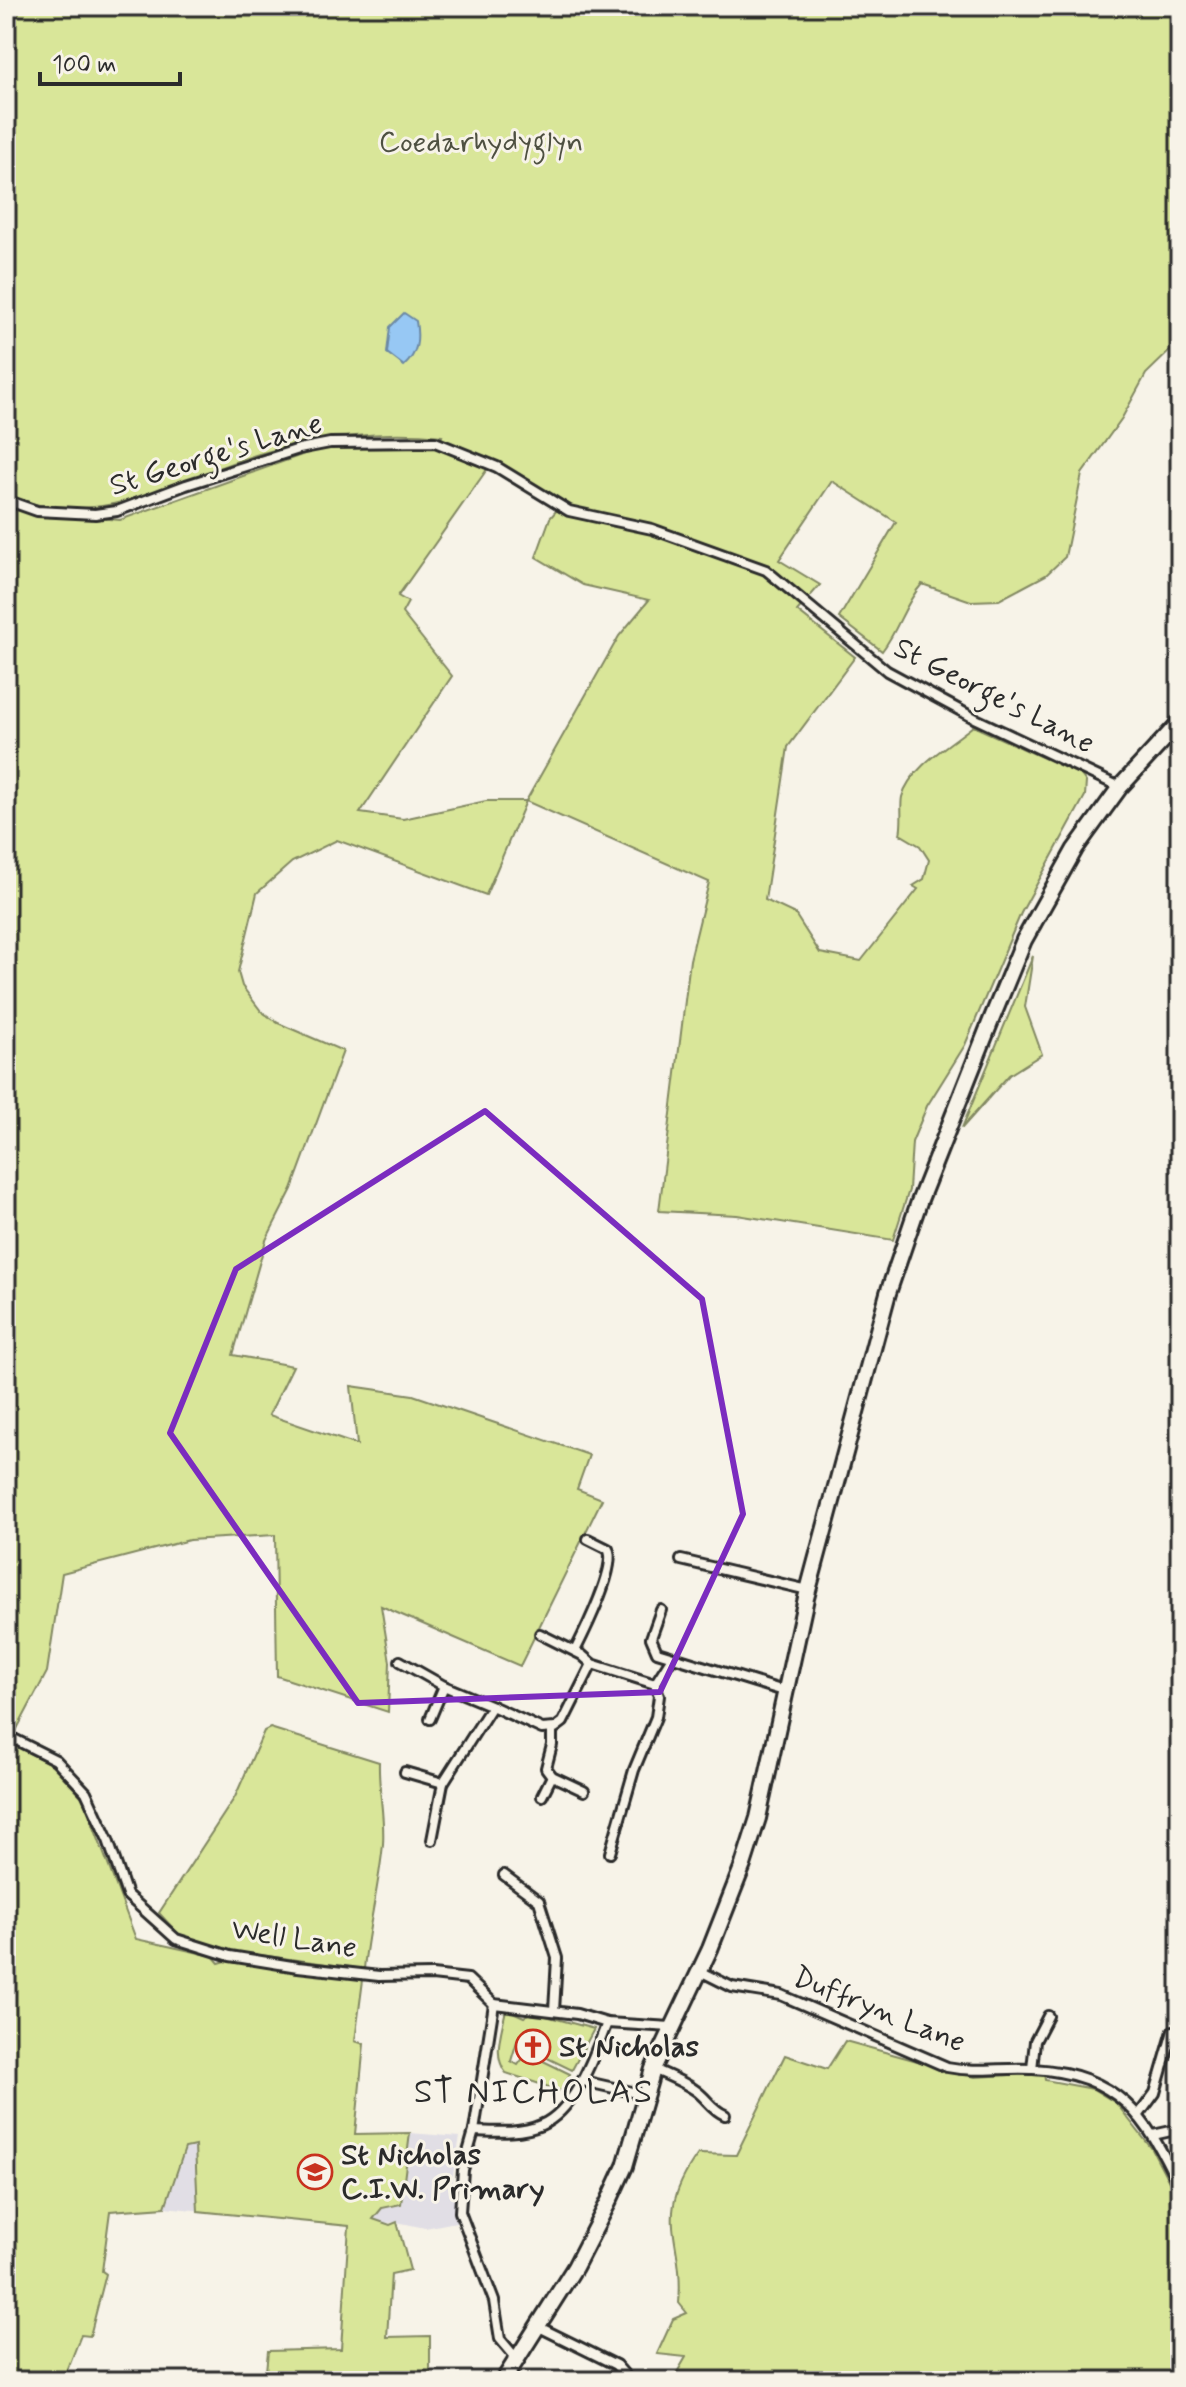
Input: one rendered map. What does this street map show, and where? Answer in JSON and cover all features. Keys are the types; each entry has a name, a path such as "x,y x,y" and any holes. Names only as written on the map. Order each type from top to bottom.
{"main road":[{"path":"503,2381 575,2267 625,2166 653,2069 700,1971 754,1834 808,1590 888,1293 924,1187 1024,940 1075,849 1120,787 1180,722"}],"street":[{"name":"St George's Lane","path":"6,500 37,511 106,513 127,509 186,485 299,449 330,443 435,442 497,467 569,511 652,529 766,570 887,671 976,719 1120,787"},
{"path":"575,1651 589,1624 611,1561 608,1549 588,1539"},
{"path":"681,1560 808,1590"},
{"path":"661,1610 651,1642 654,1650 671,1659 707,1665 750,1683 784,1691"},
{"path":"540,1634 575,1651 592,1664 655,1684"},
{"path":"610,1853 634,1770 656,1717 659,1702 655,1684 671,1659"},
{"path":"400,1661 444,1686 542,1729 552,1729 563,1722 592,1664"},
{"path":"430,1719 444,1686"},
{"path":"432,1840 443,1783 492,1706"},
{"path":"552,1729 552,1748 545,1763 552,1776 584,1791"},
{"name":"Well Lane","path":"6,1735 56,1760 86,1792 108,1840 127,1895 176,1939 230,1956 298,1967 379,1976 432,1975 468,1979 494,2004"},
{"path":"405,1772 443,1783"},
{"path":"542,1796 552,1776"},
{"path":"504,1875 539,1901 557,1958 554,2011"},
{"name":"Duffryn Lane","path":"700,1971 732,1987 781,1995 947,2067 974,2073 1032,2069 1077,2075 1103,2084 1138,2116 1153,2135 1180,2188"},
{"path":"517,2359 500,2339 494,2301 460,2212 463,2170 474,2131 494,2004 554,2011 607,2023 671,2027"},
{"path":"1032,2069 1035,2041 1048,2016"},
{"path":"474,2131 510,2132 543,2125 583,2081 607,2023"},
{"path":"1138,2116 1155,2093 1173,2031"},
{"path":"653,2069 699,2092 713,2110 725,2115"},
{"path":"583,2081 645,2095"},
{"path":"1153,2135 1180,2129"},
{"path":"537,2326 616,2365 630,2381"}],"highlighted area":[{"path":"485,1111 702,1299 743,1514 660,1692 358,1703 170,1433 236,1269"}],"shaded area":[{"name":"St Nicholas C.I.W. Primary","path":"410,2133 460,2137 451,2186 456,2187 456,2222 425,2228 397,2222 349,2226 165,2207 185,2147"}],"green space":[{"name":"Coedarhydyglyn","path":"6,6 1180,6 1180,341 1146,374 1122,418 1082,474 1065,557 1046,575 999,600 971,601 922,584 882,651 839,618 896,522 832,481 779,560 820,585 797,611 855,657 788,747 765,900 795,914 820,953 861,961 918,889 913,886 924,879 929,860 920,846 900,834 902,797 906,786 922,767 973,726 1081,775 1086,782 1085,796 1021,913 965,1045 927,1106 912,1142 909,1190 893,1240 737,1215 659,1211 690,960 709,882 526,801 486,895 337,840 292,862 257,893 238,972 242,986 261,1011 278,1023 343,1051 292,1189 266,1240 233,1355 293,1366 269,1415 357,1445 351,1386 413,1395 589,1455 577,1489 602,1499 520,1666 381,1606 390,1662 388,1712 277,1676 275,1535 189,1540 62,1573 47,1672 17,1729 6,1724 6,506 14,510 120,520 324,447 437,447 442,436 350,436 304,443 259,454 134,499 103,506 71,509 39,505 6,494","holes":["488,468 557,510 550,518 536,557 583,585 649,600 619,636 526,801 486,801 403,819 360,813 452,676 402,613 408,602 398,596"]},
{"path":"1033,956 1025,1007 1042,1054 1009,1075 962,1128"},
{"path":"270,1728 379,1762 383,1844 364,1969 207,1948 185,1941 159,1913 235,1797 264,1731"},
{"path":"6,1741 51,1764 83,1798 136,1939 213,1956 219,1963 229,1960 363,1980 355,2041 364,2044 355,2134 410,2133 401,2204 382,2208 373,2219 390,2225 397,2222 410,2270 391,2274 387,2337 430,2336 430,2381 265,2381 268,2351 341,2349 349,2226 198,2211 195,2146 185,2148 165,2207 110,2211 102,2271 106,2274 90,2336 81,2335 63,2381 6,2381"},
{"path":"506,2009 524,2017 531,2012 594,2029 572,2070 535,2052 543,2035 529,2027 518,2038 511,2061 518,2065 526,2054 531,2055 570,2074 561,2091 506,2073 499,2051"},
{"path":"845,2041 975,2077 1044,2073 1045,2080 1093,2089 1116,2103 1152,2149 1180,2203 1180,2381 672,2381 686,2357 657,2354 673,2319 687,2313 679,2303 680,2280 673,2228 676,2196 684,2177 698,2154 736,2155 785,2055 827,2069"}],"water":[{"path":"404,313 416,321 417,334 415,351 404,366 387,353 390,327"}],"place":[{"name":"St Nicholas","path":"533,2047"},
{"name":"St Nicholas C.I.W. Primary","path":"315,2172"}],"district":[{"name":"ST NICHOLAS","path":"534,2092"}]}
